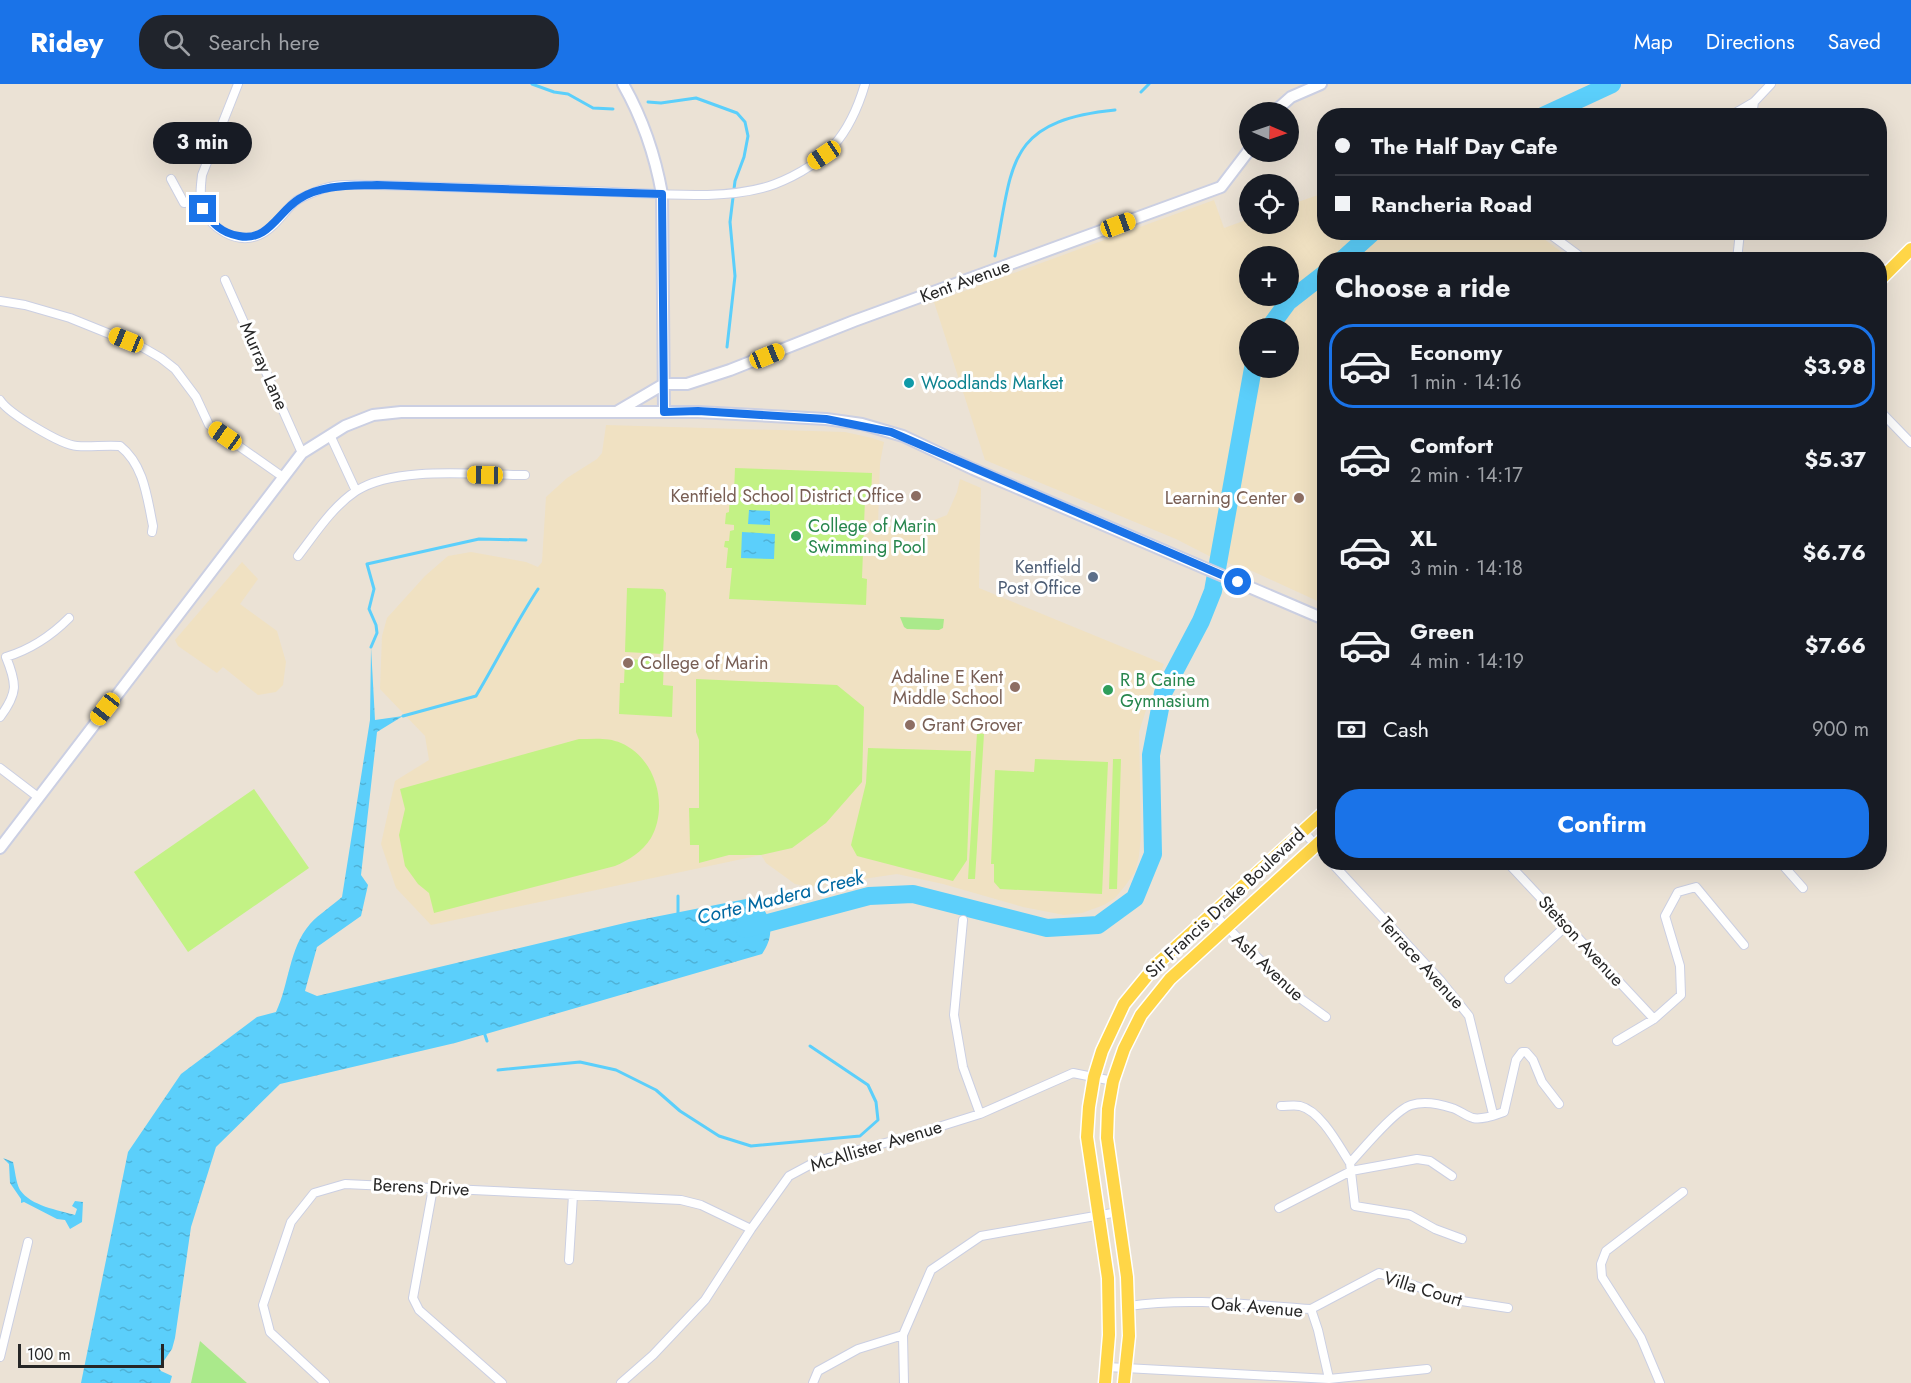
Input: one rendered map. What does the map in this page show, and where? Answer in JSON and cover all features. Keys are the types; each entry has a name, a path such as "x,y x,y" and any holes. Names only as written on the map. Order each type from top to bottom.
{"main road":[{"path":"622,84 646,132 662,194 664,412"},
{"path":"1285,102 1299,88 1321,84"},
{"name":"Kent Avenue","path":"664,384 687,384 730,370 854,321 1221,187 1240,162"},
{"path":"1887,273 1911,249"},
{"path":"618,411 664,384"},
{"path":"0,848 302,453 330,435 373,415 401,411 698,411 826,419 891,432 1317,616"},
{"name":"Sir Francis Drake Boulevard","path":"1105,1383 1109,1335 1108,1278 1090,1170 1087,1137 1094,1077 1105,1042 1124,1004 1156,965 1317,818"},
{"name":"Sir Francis Drake Boulevard","path":"1125,1383 1129,1306 1124,1243 1107,1138 1108,1109 1113,1081 1124,1048 1140,1015 1170,979 1317,850"}],"street":[{"path":"238,84 202,175 201,201 203,209 215,226 225,233 250,238 264,232 298,200 335,186 377,185 662,194 727,193 760,188 787,179 824,155 844,135 851,123 865,84"},
{"path":"1744,108 1754,102 1771,84"},
{"path":"1753,108 1754,102"},
{"path":"171,179 184,203 201,201"},
{"path":"1558,240 1574,252"},
{"name":"Murray Lane","path":"225,280 302,453"},
{"path":"0,301 70,318 142,347 161,358 175,369 196,397 209,425 283,477"},
{"path":"0,400 17,415 65,444 120,446 140,470 153,526 152,532"},
{"path":"1887,418 1911,443"},
{"path":"330,435 356,491"},
{"path":"298,556 328,517 356,491 388,478 408,474 525,475"},
{"path":"0,717 12,701 14,688 14,679 3,655 15,654 50,635 69,618"},
{"path":"0,768 38,797"},
{"path":"1303,831 1317,842"},
{"name":"Terrace Avenue","path":"1338,870 1441,981 1469,1016 1493,1114"},
{"name":"Stetson Avenue","path":"1515,870 1654,1019"},
{"path":"1787,870 1803,888"},
{"path":"1617,1041 1654,1019 1681,995 1680,966 1665,916 1678,892 1696,887 1744,945"},
{"name":"Ash Avenue","path":"1213,913 1293,993 1326,1017"},
{"path":"963,920 954,1015 963,1067 980,1114"},
{"path":"1509,979 1567,925"},
{"path":"1279,1208 1351,1167 1394,1117 1409,1105 1428,1103 1453,1108 1473,1118 1488,1118 1493,1114 1501,1114 1506,1109 1516,1060 1521,1052 1530,1055 1542,1082 1559,1104"},
{"name":"McAllister Avenue","path":"621,1383 653,1355 705,1300 751,1228 789,1176 817,1161 900,1139 980,1114 1066,1076 1078,1073 1113,1081"},
{"path":"1281,1106 1301,1106 1317,1116 1331,1133 1351,1167 1355,1206 1410,1215 1435,1229 1462,1239"},
{"path":"1351,1167 1417,1159 1430,1161 1452,1176"},
{"name":"Berens Drive","path":"325,1383 270,1332 263,1305 291,1222 314,1193 345,1184 681,1200 701,1205 751,1228"},
{"path":"433,1188 413,1298 419,1310 502,1383"},
{"path":"1660,1383 1641,1338 1602,1277 1601,1263 1606,1251 1683,1192"},
{"path":"569,1260 573,1195"},
{"path":"904,1383 903,1335 931,1270 981,1236 1118,1212"},
{"path":"0,1357 28,1242"},
{"name":"Villa Court","path":"1311,1309 1379,1274 1455,1300 1508,1308"},
{"name":"Oak Avenue","path":"1129,1306 1145,1303 1218,1302 1311,1309 1329,1381"},
{"path":"813,1383 818,1371 858,1349 903,1335"},
{"path":"1107,1367 1255,1379 1329,1381 1427,1369"}],"shaded area":[{"path":"1317,195 1317,240 1545,240 1562,252 1317,252 1317,601 1252,571 1215,559 1176,539 985,460 934,302 1214,200 1224,228 1239,223 1239,234 1299,234 1299,202"},
{"name":"College of Marin","path":"606,425 845,432 884,442 880,463 878,525 919,526 947,515 960,479 981,488 979,588 1164,664 1139,732 1141,836 1139,856 1135,872 1115,898 1104,905 1082,913 1064,915 1023,907 943,884 897,874 809,887 795,884 766,863 761,855 431,925 396,888 381,844 395,781 429,760 425,736 380,689 382,636 387,618 425,576 448,556 471,552 526,562 538,567 542,562 546,497 567,478 597,459 602,453"},
{"path":"242,562 258,579 240,604 277,631 286,662 283,685 276,692 258,695 223,667 217,673 178,646 175,640"}],"green space":[{"name":"College of Marin Swimming Pool","path":"735,468 872,473 871,499 865,499 862,578 867,579 866,605 729,599 732,568 726,568 728,548 724,547 725,541 729,541 730,531 734,530 734,525 725,524 726,513 729,512 730,492 734,492"},
{"path":"627,588 663,589 666,593 663,654 625,652"},
{"path":"900,617 944,619 943,628 939,630 907,629"},
{"path":"625,659 664,661 663,685 673,686 672,717 619,714 620,683 624,683"},
{"path":"696,679 837,685 864,707 862,782 826,823 792,848 761,855 729,855 699,863 699,845 690,845 689,808 699,808"},
{"path":"977,733 984,734 975,879 968,879"},
{"path":"579,739 606,739 621,743 633,750 651,771 659,798 659,812 651,838 644,847 615,866 434,913 429,893 418,884 405,866 399,835 405,809 400,789"},
{"path":"868,748 971,751 967,860 953,881 857,856 851,845 866,783"},
{"path":"1035,759 1108,762 1102,894 1000,889 994,882 994,864 991,864 995,770 1034,772"},
{"path":"1113,759 1121,759 1117,889 1109,889"},
{"path":"254,789 309,868 188,952 134,872"},
{"path":"200,1341 247,1383 191,1383"}],"water":[{"path":"749,510 770,511 770,525 748,524"},
{"path":"742,532 775,534 774,559 741,558"},
{"name":"Corte Madera Creek","path":"371,647 375,720 403,716 377,732 361,875 368,885 361,916 317,947 305,991 317,996 629,922 746,899 762,907 766,914 770,929 767,946 762,954 455,1043 280,1084 216,1147 191,1227 175,1338 172,1349 159,1368 172,1376 170,1383 81,1383 128,1152 181,1074 257,1017 276,1012 293,955 303,934 314,920 342,897 370,720"},
{"path":"3,1158 13,1162 20,1190 31,1200 45,1207 75,1215 77,1209 72,1206 75,1201 83,1202 82,1222 70,1229 65,1220 57,1219 24,1202 21,1203 21,1199 10,1183 9,1164"}],"waterway":[{"path":"532,84 554,92 568,94 593,108 613,109"},
{"path":"1141,92 1149,84"},
{"name":"Corte Madera Creek","path":"1560,108 1612,84"},
{"path":"648,102 661,103 696,98 737,113 745,122 748,136 744,157 735,181 730,222 735,276 727,347"},
{"path":"995,256 1006,196 1012,172 1021,152 1034,137 1053,124 1079,116 1115,110"},
{"name":"Corte Madera Creek","path":"1351,252 1364,240"},
{"name":"Corte Madera Creek","path":"1276,318 1288,302 1317,279"},
{"name":"Corte Madera Creek","path":"745,929 869,896 913,894 1047,928 1098,925 1135,898 1153,854 1151,755 1163,693 1201,621 1213,591 1251,378"},
{"path":"371,647 377,633 369,609 374,589 367,564 479,539 526,540"},
{"path":"403,716 476,696 538,589"},
{"path":"678,896 678,915"},
{"path":"484,1032 487,1041"},
{"path":"498,1070 580,1062 616,1070 656,1090 680,1111 719,1136 751,1146 860,1136 878,1120 876,1102 868,1085 810,1046"}],"place":[{"name":"Woodlands Market","path":"909,383"},
{"name":"Kentfield School District Office","path":"916,496"},
{"name":"Learning Center","path":"1299,498"},
{"name":"College of Marin Swimming Pool","path":"796,536"},
{"name":"Kentfield Post Office","path":"1093,577"},
{"name":"College of Marin","path":"628,663"},
{"name":"Adaline E Kent Middle School","path":"1015,687"},
{"name":"R B Caine Gymnasium","path":"1108,690"},
{"name":"Grant Grover","path":"910,725"}],"route":[{"path":"203,209 215,226 225,233 250,238 264,232 298,200 335,186 377,185 662,194 664,208 664,412 698,411 826,419 862,424 891,432 1238,582"}]}
